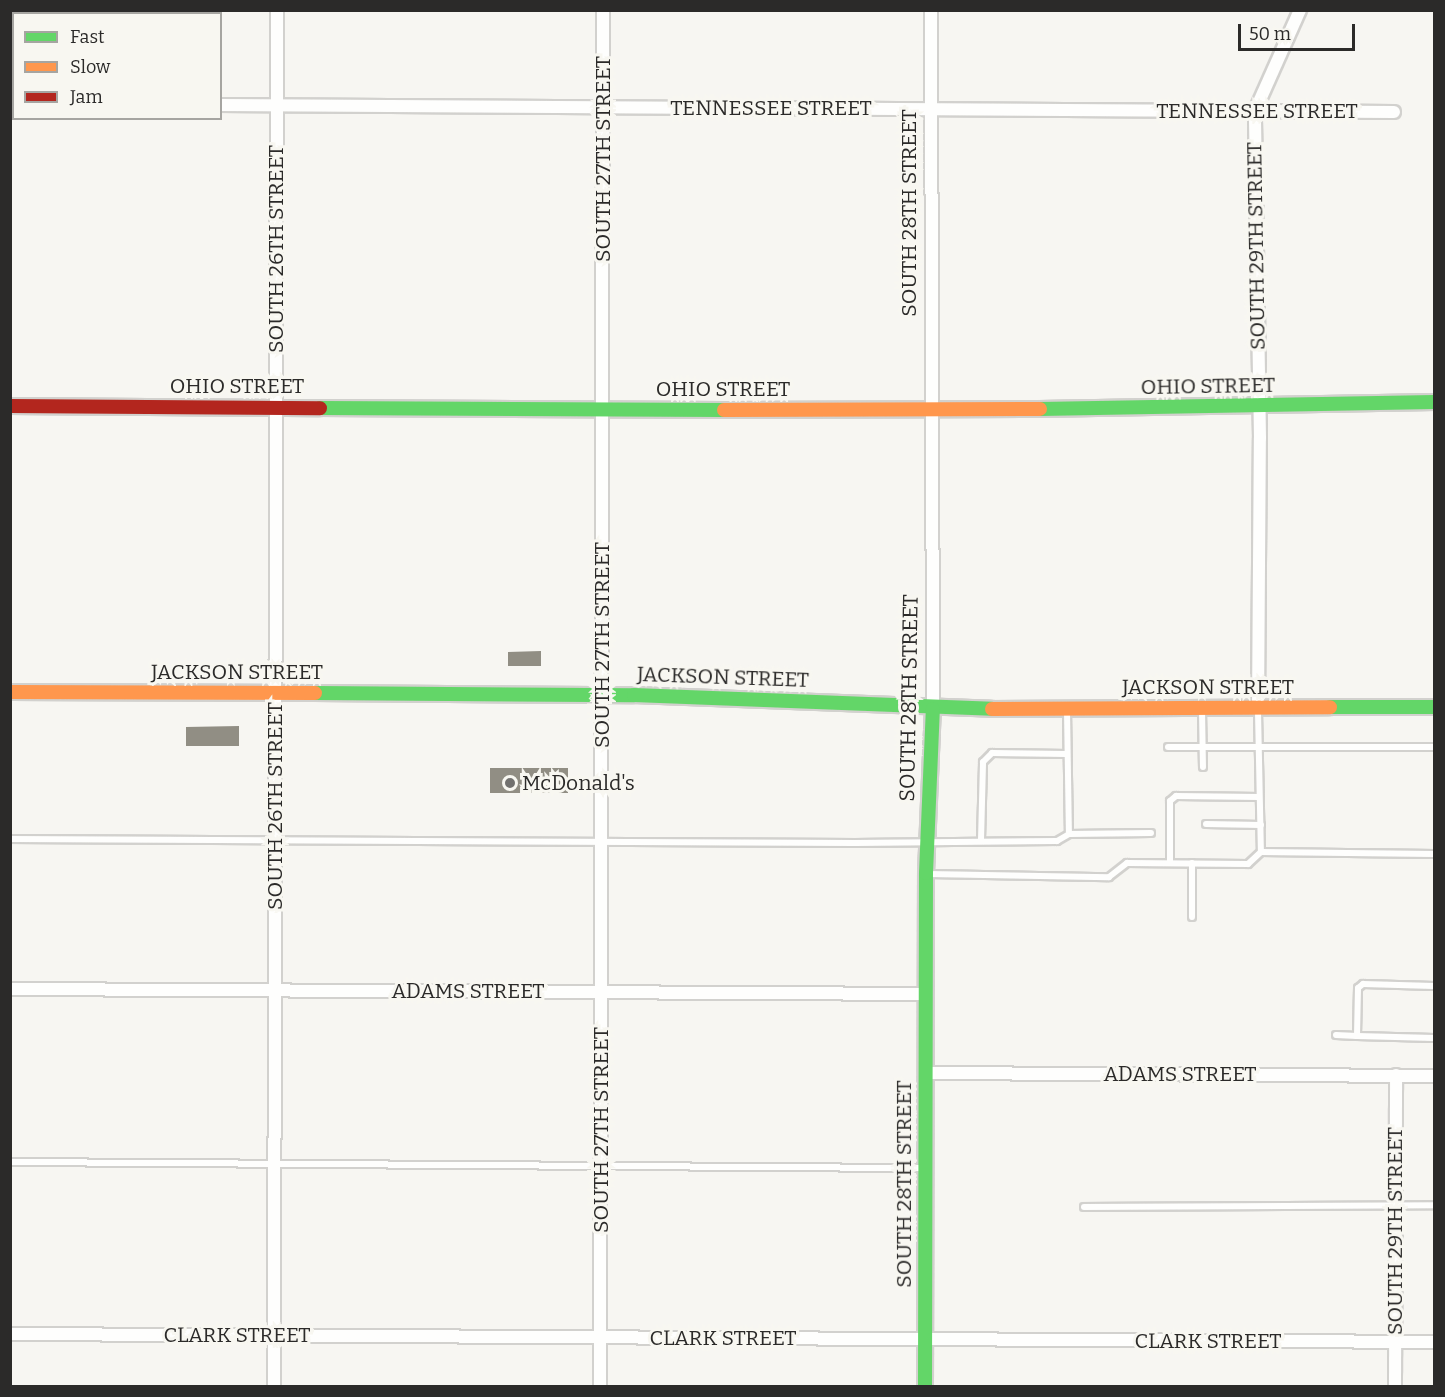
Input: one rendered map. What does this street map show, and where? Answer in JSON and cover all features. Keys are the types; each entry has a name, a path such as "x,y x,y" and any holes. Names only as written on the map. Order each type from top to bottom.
{"main road":[{"name":"OHIO STREET","path":"10,406 930,411 1434,402"},
{"name":"JACKSON STREET","path":"10,693 602,694 855,702 933,709 1434,707"},
{"name":"SOUTH 28TH STREET","path":"925,1386 926,874 933,709"}],"street":[{"name":"SOUTH 26TH STREET","path":"274,1386 277,10"},
{"name":"SOUTH 27TH STREET","path":"600,1386 603,10"},
{"name":"SOUTH 28TH STREET","path":"931,10 930,411 933,709"},
{"name":"SOUTH 29TH STREET","path":"1258,708 1259,406 1255,111 1300,10"},
{"name":"TENNESSEE STREET","path":"222,105 1394,112"},
{"name":"ADAMS STREET","path":"10,989 926,994"},
{"name":"ADAMS STREET","path":"926,1073 1434,1076"},
{"name":"SOUTH 29TH STREET","path":"1395,1386 1396,1075"},
{"name":"CLARK STREET","path":"10,1334 1434,1342"}],"lane":[{"path":"1202,708 1203,767"},
{"path":"1258,708 1261,852"},
{"path":"1067,709 1069,834"},
{"path":"1168,747 1434,747"},
{"path":"981,840 983,762 992,753 1067,754"},
{"path":"1202,796 1203,787"},
{"path":"1170,864 1170,801 1176,796 1259,797"},
{"path":"1170,823 1179,823"},
{"path":"1206,824 1261,825"},
{"path":"10,839 927,842 1057,841 1069,834 1151,833"},
{"path":"926,874 1109,877 1127,863 1248,864 1261,852 1434,854"},
{"path":"1191,864 1192,917"},
{"path":"1357,1036 1358,988 1363,984 1434,986"},
{"path":"1336,1035 1434,1038"},
{"path":"10,1162 925,1168"},
{"path":"1084,1207 1434,1205"}],"building":[{"path":"541,651 541,666 508,666 508,652"},
{"path":"239,726 239,746 186,746 186,727"},
{"path":"490,768 568,768 568,793 490,793"}],"traffic: fast":[{"path":"1040,409 1434,402"},
{"path":"320,408 724,410"},
{"path":"315,693 634,695 992,709"},
{"path":"1330,707 1434,707"},
{"path":"925,1386 926,873 933,709"}],"traffic: slow":[{"path":"724,410 1040,409"},
{"path":"10,692 315,693"},
{"path":"992,709 1330,707"}],"traffic: jam":[{"path":"10,406 320,408"}],"place":[{"name":"McDonald's","path":"510,783"}]}
